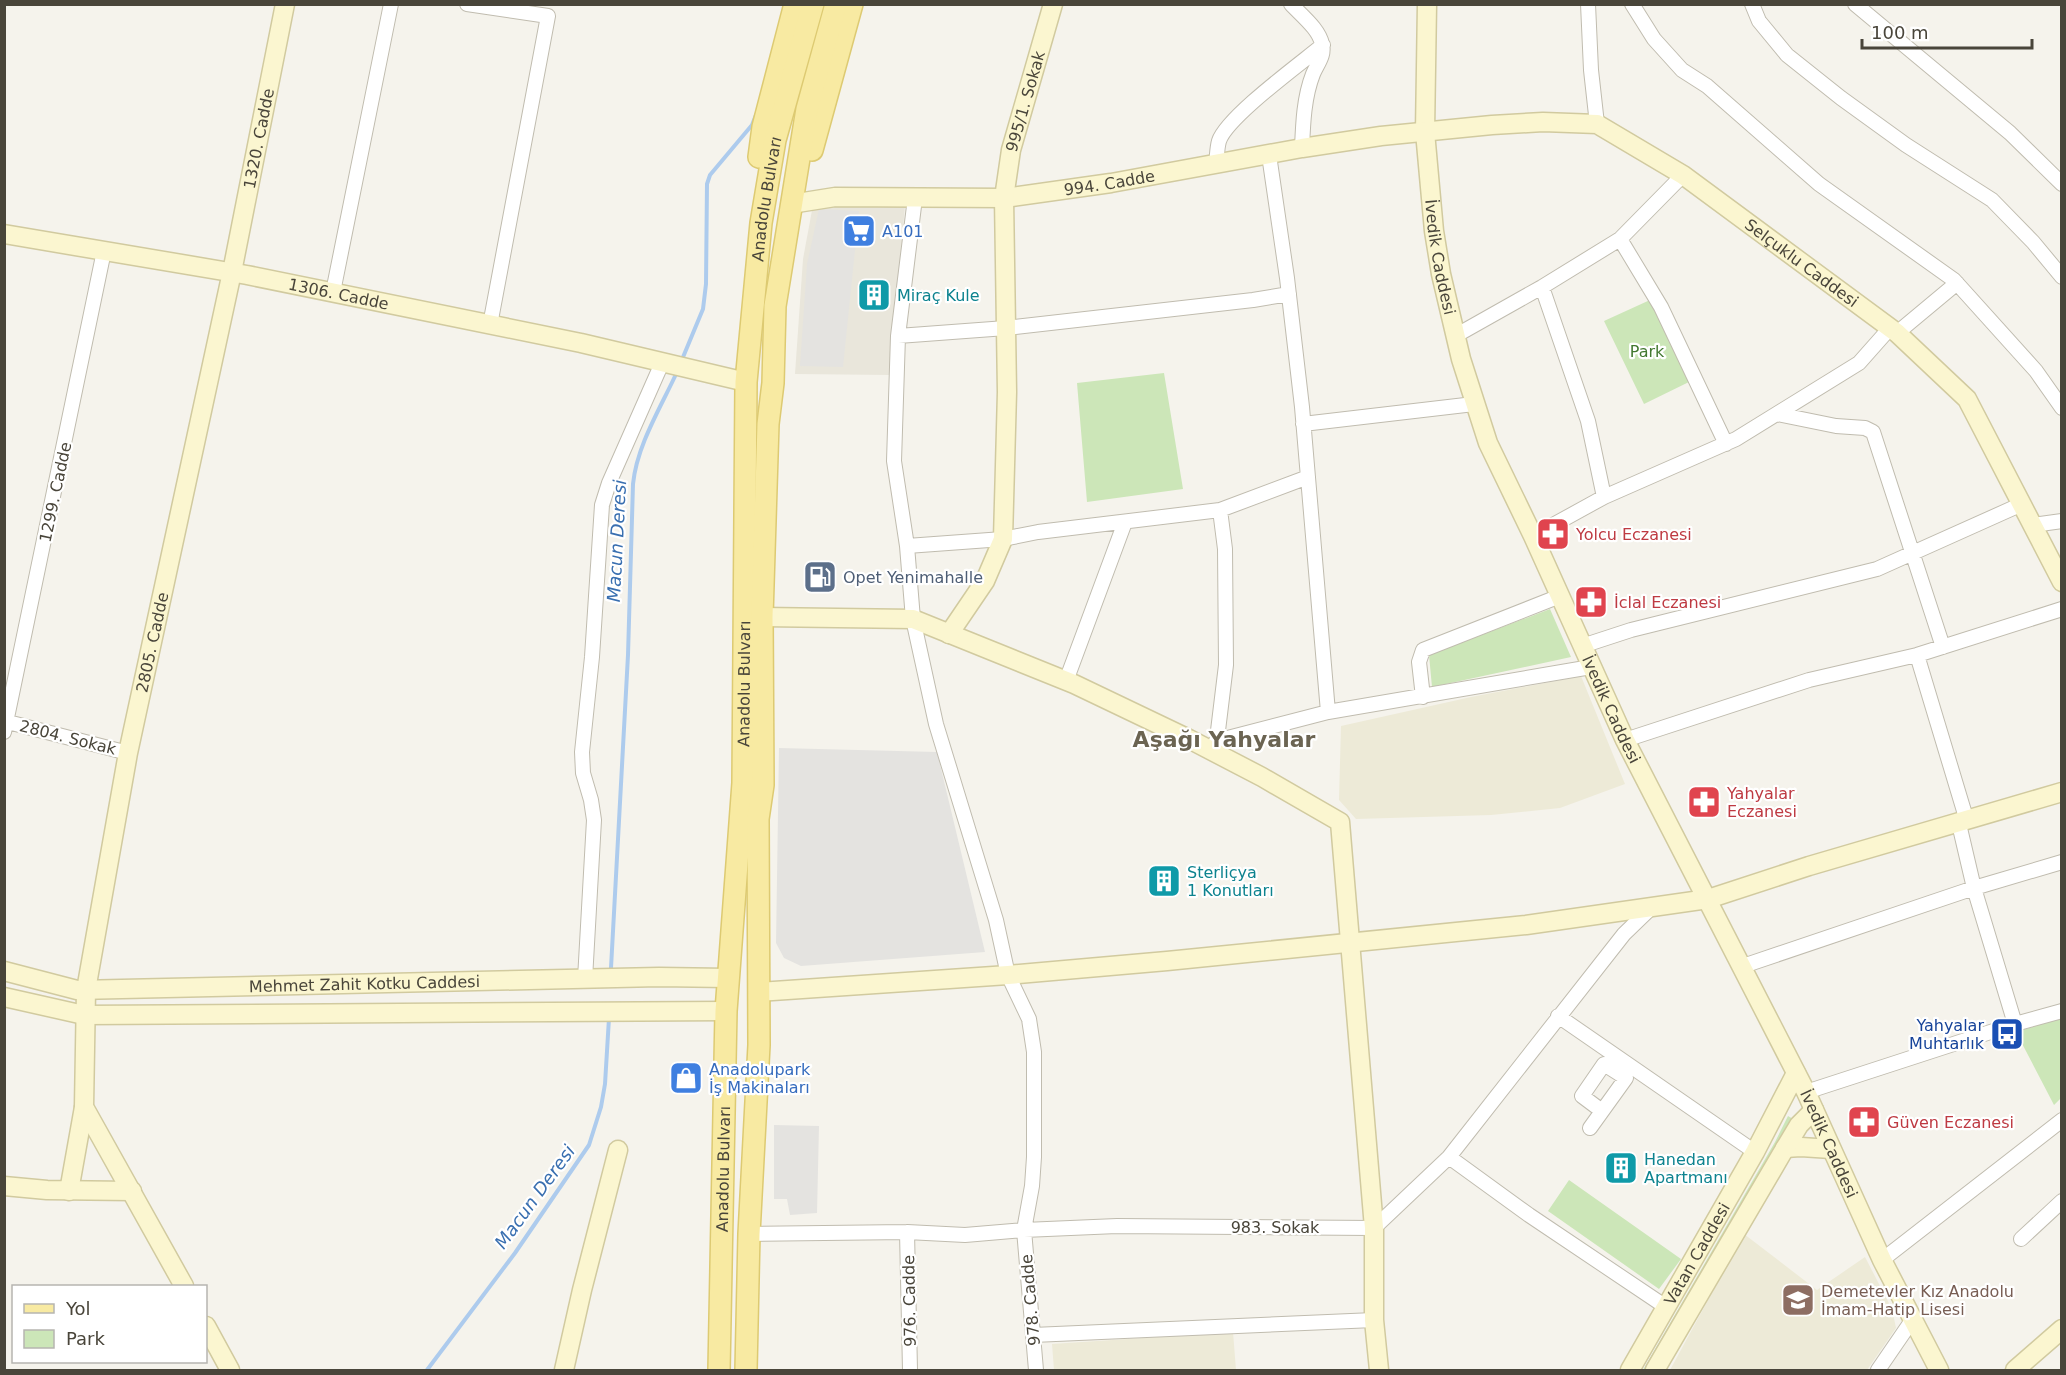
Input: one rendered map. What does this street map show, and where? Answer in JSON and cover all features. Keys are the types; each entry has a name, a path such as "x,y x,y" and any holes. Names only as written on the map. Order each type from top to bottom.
{"main road":[{"path":"761,223 757,171 763,127 795,4"},
{"name":"Anadolu Bulvarı","path":"719,1371 726,1011 743,783 746,382 761,223 775,140 813,4"},
{"name":"Anadolu Bulvarı","path":"746,1371 748,1234 759,1045 758,819 763,785 762,617 768,424 773,383 775,306 807,109 836,4"},
{"path":"791,204 812,152 852,4"}],"street":[{"name":"1320. Cadde","path":"232,272 285,4"},
{"path":"333,292 391,4"},
{"path":"467,4 548,16 490,325"},
{"name":"995/1. Sokak","path":"1003,539 1006,328 1004,198 1011,150 1053,4"},
{"path":"1292,4 1318,34 1323,45 1321,60 1307,91 1302,147"},
{"name":"İvedik Caddesi","path":"1427,4 1425,132 1434,231 1455,336 1474,404 1488,443 1533,536 1625,740 1806,1092 1882,1260 1939,1371"},
{"path":"1588,4 1591,70 1597,124"},
{"path":"1632,4 1654,39 1682,70 1707,86 1819,184 1957,284 2036,371 2061,408"},
{"path":"1752,4 1759,21 1787,55 1906,145 1992,200 2033,242 2061,277"},
{"path":"1855,4 2010,133 2061,184"},
{"path":"1216,165 1219,141 1225,129 1250,105 1323,45"},
{"name":"Selçuklu Caddesi","path":"1425,132 1533,123 1597,124 1683,175 1893,331 1967,399 2061,582"},
{"name":"994. Cadde","path":"791,204 835,197 1004,198 1111,183 1302,147 1425,132"},
{"path":"1269,155 1289,294 1303,424 1328,712"},
{"path":"1455,336 1542,287 1620,239 1683,175"},
{"name":"978. Cadde","path":"915,198 898,336 894,461 907,546 913,619 936,724 996,920 1008,975 1029,1019 1034,1052 1034,1157 1032,1186 1024,1230 1036,1371"},
{"name":"1306. Cadde","path":"4,234 232,272 333,292 746,382"},
{"path":"1620,239 1661,307 1725,444"},
{"name":"1299. Cadde","path":"6,725 104,251"},
{"name":"2805. Cadde","path":"69,1191 84,1107 86,990 128,753 232,272"},
{"path":"1533,536 1604,497 1725,444 1777,414 1859,363 1893,331 1957,284"},
{"path":"1542,287 1588,421 1604,497"},
{"path":"898,336 1006,328 1289,294"},
{"path":"585,979 594,820 583,773 582,752 592,657 602,505 609,483 673,366"},
{"path":"1303,424 1474,404"},
{"path":"1777,414 1836,426 1865,428 1873,432 1943,647"},
{"path":"907,546 1003,539 1038,532 1220,510 1308,477"},
{"path":"1582,646 1631,630 1877,569 2022,504"},
{"path":"1216,747 1226,665 1225,549 1220,510"},
{"path":"2033,525 2061,521"},
{"path":"1066,681 1125,522"},
{"path":"949,634 985,581 1003,539"},
{"path":"1424,697 1419,662 1424,650 1560,596"},
{"path":"1625,740 1809,680 1917,655 2061,609"},
{"path":"762,617 913,619 1066,681 1216,747 1340,822 1352,942 1374,1228 1374,1320 1379,1371"},
{"path":"1917,655 1963,823 1974,888 2015,1024"},
{"path":"1216,747 1328,712 1591,668"},
{"name":"2804. Sokak","path":"6,725 128,753"},
{"path":"758,992 1008,975 1526,925 1708,899 1809,866 1963,823 2061,792"},
{"path":"1743,966 1974,888 2061,862"},
{"path":"1374,1228 1449,1157 1624,934 1653,906"},
{"name":"Mehmet Zahit Kotku Caddesi","path":"4,971 77,990 728,978"},
{"name":"Mehmet Zahit Kotku Caddesi","path":"4,997 84,1015 726,1011"},
{"path":"1806,1092 2061,1011"},
{"path":"1558,1016 1755,1152"},
{"name":"Vatan Caddesi","path":"1630,1371 1755,1152 1796,1073"},
{"path":"84,1107 183,1285"},
{"name":"Vatan Caddesi","path":"1655,1371 1799,1125 1814,1110"},
{"path":"1590,1128 1602,1111"},
{"path":"1882,1260 2061,1120"},
{"path":"1785,1148 1831,1149"},
{"path":"564,1371 618,1150"},
{"path":"1449,1157 1528,1215 1666,1307"},
{"path":"4,1186 69,1191 132,1191"},
{"path":"2021,1239 2061,1201"},
{"name":"983. Sokak","path":"748,1234 907,1232 965,1235 1117,1226 1374,1228"},
{"name":"976. Cadde","path":"907,1232 910,1371"},
{"path":"1878,1371 1913,1319"},
{"path":"1033,1335 1374,1320"},
{"path":"207,1328 230,1371"},
{"path":"2016,1371 2059,1335"}],"shaded area":[{"path":"813,205 905,206 890,375 795,374 803,259"},
{"path":"819,209 859,211 843,367 800,366 807,264"},
{"path":"1581,676 1625,784 1560,808 1491,815 1356,819 1339,800 1341,726 1471,697"},
{"path":"779,748 937,752 985,952 801,966 784,958 776,943"},
{"path":"774,1125 819,1126 817,1213 790,1215 787,1199 774,1199"},
{"name":"Demetevler Kız Anadolu İmam-Hatip Lisesi","path":"1744,1234 1817,1290 1865,1257 1892,1309 1896,1328 1867,1370 1670,1370"},
{"path":"1233,1332 1236,1370 1054,1370 1052,1344"}],"green space":[{"name":"Park","path":"1650,300 1691,381 1644,404 1604,321"},
{"path":"1164,373 1183,489 1087,502 1077,383"},
{"path":"1550,609 1571,657 1432,687 1429,655"},
{"path":"2061,1018 2061,1098 2054,1105 2016,1032"},
{"path":"1788,1116 1793,1119 1647,1370 1643,1370 1775,1142"},
{"path":"1569,1180 1681,1259 1659,1289 1548,1211"}],"waterway":[{"name":"Macun Deresi","path":"681,362 703,309 706,284 707,184 710,175 752,125 756,115"},
{"name":"Macun Deresi","path":"611,968 628,655 633,484 644,441 677,372"},
{"name":"Macun Deresi","path":"427,1370 515,1253 589,1145 601,1107 605,1084 609,1018"}],"place":[{"name":"A101","path":"859,231"},
{"name":"Miraç Kule","path":"874,295"},
{"name":"Yolcu Eczanesi","path":"1553,534"},
{"name":"Opet Yenimahalle","path":"820,577"},
{"name":"İclal Eczanesi","path":"1591,602"},
{"name":"Yahyalar Eczanesi","path":"1704,802"},
{"name":"Sterliçya 1 Konutları","path":"1164,881"},
{"name":"Yahyalar Muhtarlık","path":"2007,1034"},
{"name":"Anadolupark İş Makinaları","path":"686,1078"},
{"name":"Güven Eczanesi","path":"1864,1122"},
{"name":"Hanedan Apartmanı","path":"1621,1168"},
{"name":"Demetevler Kız Anadolu İmam-Hatip Lisesi","path":"1798,1300"}],"district":[{"name":"Aşağı Yahyalar","path":"1224,739"}]}
